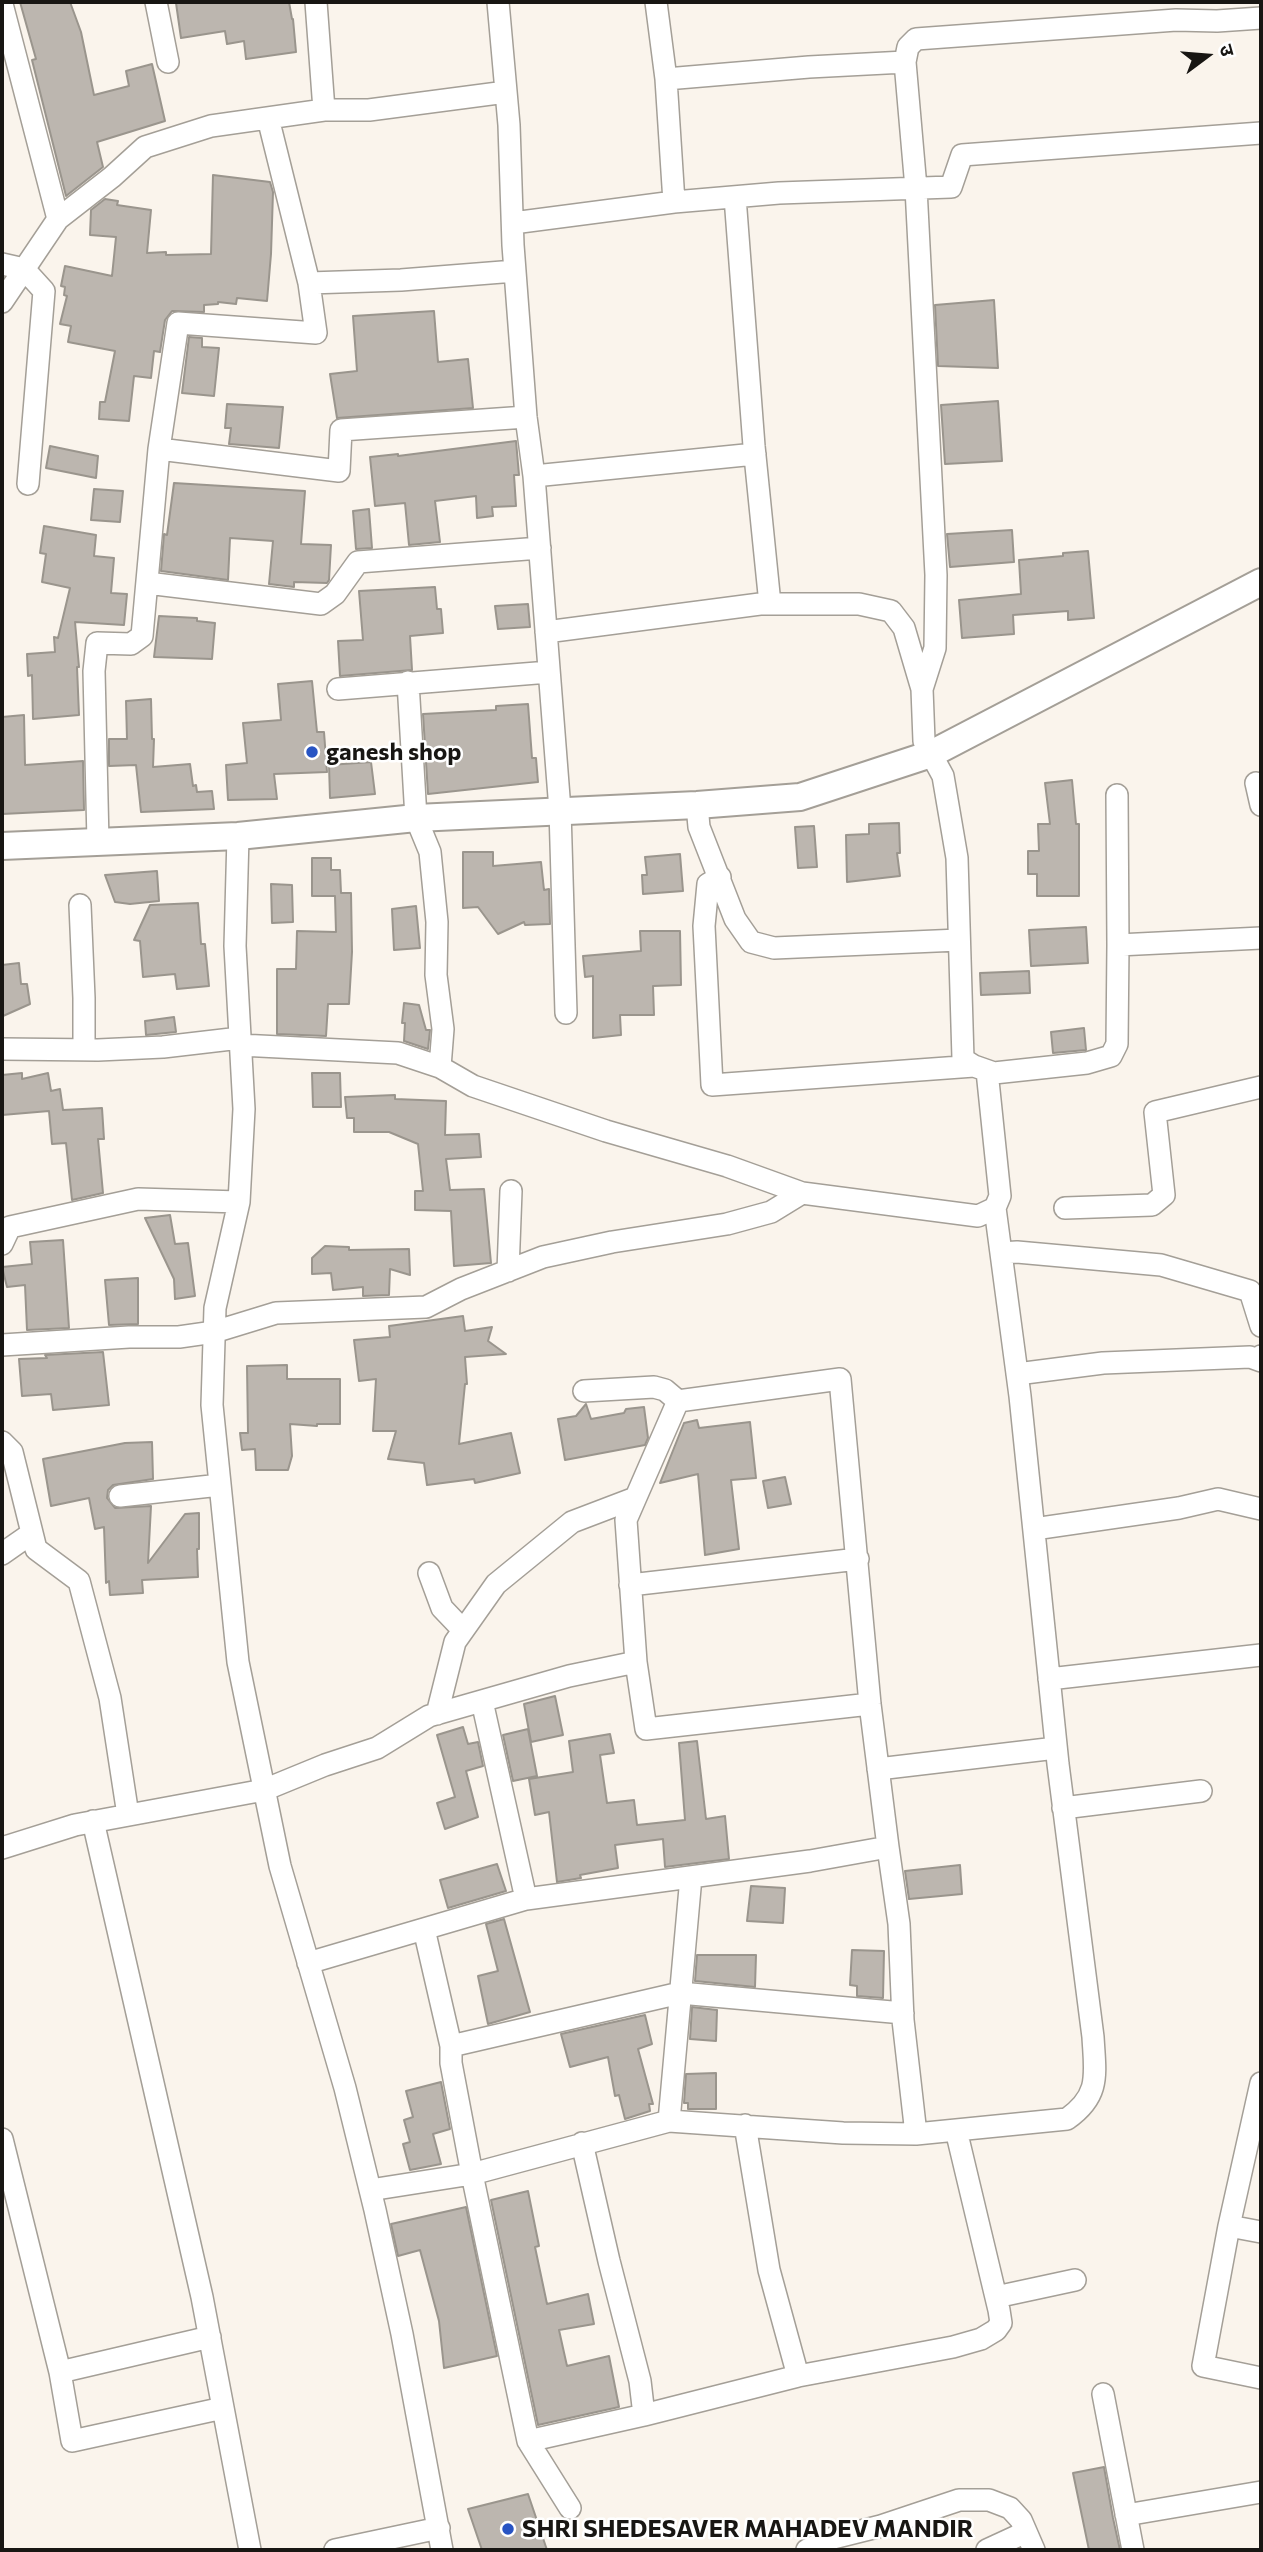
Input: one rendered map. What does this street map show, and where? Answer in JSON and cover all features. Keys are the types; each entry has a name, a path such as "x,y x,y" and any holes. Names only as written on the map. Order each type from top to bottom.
{"street":[{"path":"156,2 168,62"},
{"path":"316,2 324,110"},
{"path":"498,2 526,417 534,476 561,810 566,1013"},
{"path":"656,2 666,79 674,202"},
{"path":"2,4 58,219"},
{"path":"922,689 935,648 936,575 916,188 905,62 908,47 916,39 1177,20 1217,11 1261,18"},
{"path":"666,79 905,62"},
{"path":"2,302 58,219 145,147 211,126 324,110 369,110 506,92"},
{"path":"98,842 94,671 97,643 131,644 142,636 159,449 178,323 316,332 309,283 268,118"},
{"path":"513,223 674,202 951,187 962,155 1261,133"},
{"path":"735,197 770,604"},
{"path":"2,264 24,269 44,291 28,484"},
{"path":"309,283 401,280 515,271"},
{"path":"159,449 339,471 341,430 526,417"},
{"path":"534,476 755,454"},
{"path":"147,583 321,604 335,594 358,562 540,548"},
{"path":"2,846 238,836 416,818 696,805 800,797 931,754 1261,582"},
{"path":"546,632 770,604 859,604 891,611 904,628 922,689 923,741 943,776 957,858 963,1059 994,1073 1074,1065 1111,1056 1117,1044 1117,795"},
{"path":"338,689 549,672"},
{"path":"408,682 416,818 430,852 437,922 436,975 443,1029 440,1067"},
{"path":"1256,783 1261,805"},
{"path":"696,805 699,827 735,919 751,943 774,948 959,940"},
{"path":"238,836 235,946 244,1109 239,1202 215,1308 212,1405 238,1662 280,1866 345,2088 370,2190 402,2334 442,2550"},
{"path":"720,877 708,884 704,926 712,1085 980,1068"},
{"path":"80,905 85,998 84,1049"},
{"path":"1118,945 1261,938"},
{"path":"2,1049 163,1047 240,1041 398,1053 440,1067 472,1086 606,1131 727,1166 802,1193 978,1216 995,1209"},
{"path":"370,2190 472,2174 669,2121 844,2133 916,2134 1067,2119 1084,2107 1095,2081 1093,2037 1063,1808 1017,1374 995,1209 1000,1196 980,1068"},
{"path":"1065,1208 1152,1205 1164,1195 1155,1112 1261,1087"},
{"path":"508,1271 511,1191"},
{"path":"2,1345 179,1337 214,1332 276,1313 426,1307 461,1289 543,1257 612,1242 727,1224 771,1212 802,1193"},
{"path":"2,1244 9,1227 138,1199 239,1202"},
{"path":"1001,1253 1017,1252 1161,1265 1197,1275 1250,1291 1261,1326"},
{"path":"1017,1374 1103,1363 1250,1357 1261,1361 1261,1356"},
{"path":"584,1391 654,1387 664,1390 678,1401 840,1379 870,1704 899,1924 903,2012 916,2134"},
{"path":"678,1401 626,1520 636,1661 646,1729 870,1704"},
{"path":"2,1442 12,1452 36,1549 79,1581 110,1698 128,1815"},
{"path":"120,1496 220,1485"},
{"path":"437,1714 455,1642 496,1584 572,1522 635,1498"},
{"path":"1034,1529 1179,1508 1218,1499 1261,1509"},
{"path":"2,1554 32,1533"},
{"path":"630,1585 858,1559"},
{"path":"429,1573 442,1608 463,1630"},
{"path":"1049,1679 1261,1655"},
{"path":"2,1848 93,1821 264,1790 325,1765 377,1748 429,1716 569,1676 636,1661"},
{"path":"482,1701 526,1899"},
{"path":"878,1769 1056,1748"},
{"path":"1063,1808 1201,1791"},
{"path":"93,1821 210,2337 250,2550"},
{"path":"308,1963 526,1899 888,1847"},
{"path":"669,2121 691,1877"},
{"path":"424,1929 451,2046 451,2063 472,2174 528,2441 570,2508"},
{"path":"451,2046 680,1993 903,2012"},
{"path":"1261,2083 1228,2226 1203,2366 1261,2378"},
{"path":"745,2125 769,2270 798,2376"},
{"path":"528,2441 798,2376 953,2347 981,2339 996,2330 1001,2323 996,2297 956,2130"},
{"path":"2,2139 60,2372 72,2441 223,2408"},
{"path":"582,2143 608,2261 640,2381 644,2415"},
{"path":"1228,2226 1261,2232"},
{"path":"996,2297 1074,2280"},
{"path":"60,2372 210,2337"},
{"path":"1102,2394 1133,2550"},
{"path":"1126,2515 1261,2492"},
{"path":"807,2550 833,2538 881,2526 960,2500 989,2500 1010,2508 1021,2520 1030,2541 987,2550"},
{"path":"335,2550 439,2528"}],"building":[{"path":"20,2 70,2 81,32 94,95 129,86 126,71 152,64 165,121 97,142 103,167 66,196 32,60 36,59"},
{"path":"289,2 296,52 246,59 244,41 227,44 225,31 181,38 176,3"},
{"path":"213,175 270,182 273,192 267,301 237,298 236,304 218,302 204,305 204,312 172,311 165,320 160,352 154,351 151,378 134,376 129,421 99,419 100,402 105,402 115,351 68,342 71,326 60,324 67,296 64,295 65,287 61,286 65,266 112,276 116,237 90,235 91,210 105,199 118,201 117,205 151,210 147,253 211,254"},
{"path":"994,300 998,368 938,366 935,305"},
{"path":"434,311 438,362 468,359 473,408 337,418 330,374 357,371 353,316"},
{"path":"189,337 202,338 202,347 219,348 214,396 182,393"},
{"path":"998,401 1002,461 945,464 941,405"},
{"path":"227,404 283,407 279,448 229,444 231,428 225,428"},
{"path":"516,441 519,475 514,475 516,506 492,507 493,516 477,518 476,496 435,501 440,542 409,545 405,503 375,506 370,457"},
{"path":"50,446 98,456 96,478 46,468"},
{"path":"174,483 305,491 301,544 331,545 329,580 327,583 294,582 294,587 269,584 273,541 230,538 228,580 161,571 164,534 167,535"},
{"path":"94,489 123,491 120,522 91,520"},
{"path":"369,509 372,548 356,549 353,511"},
{"path":"44,526 96,535 94,556 114,558 111,593 127,594 124,625 75,622 79,715 33,719 32,675 28,676 27,654 55,652 54,637 58,638 70,588 42,582 46,554 40,553"},
{"path":"1012,530 1014,562 950,567 947,534"},
{"path":"1088,551 1094,618 1068,620 1068,611 1013,615 1014,634 962,638 959,600 1021,594 1019,560"},
{"path":"435,587 437,609 441,609 443,633 410,636 412,670 340,676 338,641 363,640 359,591"},
{"path":"528,604 530,627 498,629 495,606"},
{"path":"159,616 197,618 197,621 215,623 212,659 154,657"},
{"path":"312,681 317,732 324,732 327,772 274,774 277,799 228,800 226,765 247,763 243,723 281,720 278,684"},
{"path":"151,699 153,767 190,764 193,786 196,785 197,792 212,791 214,809 141,812 136,765 109,766 109,739 127,739 126,701"},
{"path":"528,704 532,758 536,758 538,782 428,794 423,714 496,710 496,706"},
{"path":"24,715 25,765 83,761 84,810 2,814 2,717"},
{"path":"371,762 375,794 330,798 329,765"},
{"path":"1072,780 1076,824 1079,824 1079,896 1037,896 1037,874 1028,874 1028,851 1039,851 1038,824 1050,824 1045,783"},
{"path":"899,823 900,853 897,853 900,876 847,882 846,835 869,834 869,824"},
{"path":"814,826 817,867 798,868 795,827"},
{"path":"463,852 493,852 493,866 541,862 544,890 549,889 550,924 525,925 524,922 498,934 478,907 463,908"},
{"path":"680,854 683,891 643,894 642,875 647,875 645,857"},
{"path":"312,858 331,858 331,870 340,870 341,893 351,893 349,1004 328,1004 326,1036 277,1034 277,969 296,969 297,931 336,932 335,896 312,896"},
{"path":"157,871 159,901 130,904 115,902 105,875"},
{"path":"271,884 292,885 293,922 272,923"},
{"path":"198,903 201,944 205,944 209,986 177,989 175,974 143,977 140,941 134,940 150,905"},
{"path":"416,906 420,948 394,950 392,909"},
{"path":"1086,927 1088,963 1031,966 1029,930"},
{"path":"640,931 680,931 681,985 653,986 654,1015 620,1015 621,1035 593,1038 593,976 585,977 583,956 641,951"},
{"path":"19,963 21,984 27,984 30,1004 3,1016 2,965"},
{"path":"1029,971 1030,993 981,995 980,973"},
{"path":"404,1003 419,1005 426,1030 430,1030 428,1049 404,1041"},
{"path":"174,1017 176,1032 146,1035 145,1021"},
{"path":"1084,1028 1086,1050 1053,1053 1051,1032"},
{"path":"22,1073 22,1079 48,1073 51,1091 60,1089 63,1110 102,1108 104,1139 98,1139 103,1193 72,1200 66,1143 52,1144 49,1111 2,1115 2,1075"},
{"path":"312,1073 340,1073 341,1107 313,1107"},
{"path":"395,1095 395,1099 446,1101 445,1135 479,1134 481,1157 446,1159 450,1190 484,1189 491,1263 454,1266 451,1211 415,1210 415,1191 423,1191 418,1144 389,1132 354,1132 354,1118 347,1118 345,1097"},
{"path":"170,1215 175,1244 188,1243 195,1296 175,1299 174,1279 145,1218"},
{"path":"63,1240 69,1328 27,1330 25,1285 7,1287 2,1267 32,1264 30,1242"},
{"path":"325,1246 349,1247 349,1250 409,1249 410,1275 390,1269 389,1295 363,1296 363,1287 333,1290 331,1273 312,1274 312,1258"},
{"path":"138,1278 138,1324 109,1325 105,1280"},
{"path":"463,1316 465,1331 492,1327 488,1341 506,1354 465,1357 467,1384 459,1444 511,1433 520,1473 475,1483 474,1479 427,1485 424,1463 388,1459 396,1431 373,1431 376,1379 359,1381 354,1340 390,1337 389,1326"},
{"path":"103,1352 109,1405 53,1410 51,1394 22,1396 19,1359"},
{"path":"287,1365 287,1379 340,1379 340,1424 290,1424 292,1456 288,1470 256,1470 255,1449 242,1450 240,1433 248,1433 247,1366"},
{"path":"586,1404 591,1419 644,1407 648,1438 645,1445 565,1460 558,1419 576,1416"},
{"path":"697,1420 699,1428 750,1422 756,1478 731,1480 739,1549 705,1555 698,1474 660,1483 684,1423"},
{"path":"152,1442 153,1479 113,1485 108,1490 107,1498 115,1508 151,1506 148,1563 185,1514 199,1513 198,1577 142,1580 143,1593 110,1595 109,1581 106,1583 104,1527 95,1529 89,1498 51,1506 43,1459 125,1443"},
{"path":"785,1477 791,1504 768,1508 763,1481"},
{"path":"555,1696 563,1735 531,1742 524,1704"},
{"path":"463,1727 468,1744 478,1742 483,1766 466,1771 478,1817 445,1829 437,1803 455,1797 437,1735"},
{"path":"528,1729 537,1776 513,1781 503,1735"},
{"path":"610,1734 614,1753 600,1755 607,1803 634,1800 637,1825 685,1820 679,1743 697,1741 706,1819 725,1816 729,1859 665,1867 663,1839 615,1845 618,1868 557,1882 549,1812 535,1815 529,1779 573,1772 569,1741"},
{"path":"497,1864 506,1891 448,1908 440,1880"},
{"path":"960,1865 962,1894 909,1899 905,1871"},
{"path":"751,1886 785,1888 783,1923 747,1921"},
{"path":"504,1919 530,2012 488,2024 478,1976 498,1971 486,1924"},
{"path":"852,1950 884,1951 883,1998 857,1996 857,1986 850,1985"},
{"path":"697,1955 756,1955 755,1987 695,1981"},
{"path":"692,2007 717,2010 716,2041 690,2039"},
{"path":"645,2015 652,2044 638,2049 653,2104 649,2104 650,2111 625,2119 619,2095 615,2096 608,2057 570,2067 561,2034"},
{"path":"716,2073 716,2109 688,2109 688,2103 684,2103 686,2074"},
{"path":"441,2082 450,2129 433,2134 441,2164 410,2170 403,2144 410,2142 404,2120 413,2117 406,2091"},
{"path":"528,2191 539,2246 535,2247 547,2304 588,2294 594,2324 559,2330 567,2366 609,2356 619,2407 538,2425 491,2200"},
{"path":"466,2207 497,2356 444,2368 439,2321 420,2250 398,2256 391,2224"},
{"path":"1104,2467 1120,2550 1089,2550 1073,2473"},
{"name":"SHRI SHEDESAVER MAHADEV MANDIR","path":"528,2494 547,2550 482,2550 468,2509"}],"place":[{"name":"ganesh shop","path":"312,752"},
{"name":"SHRI SHEDESAVER MAHADEV MANDIR","path":"508,2529"}]}
